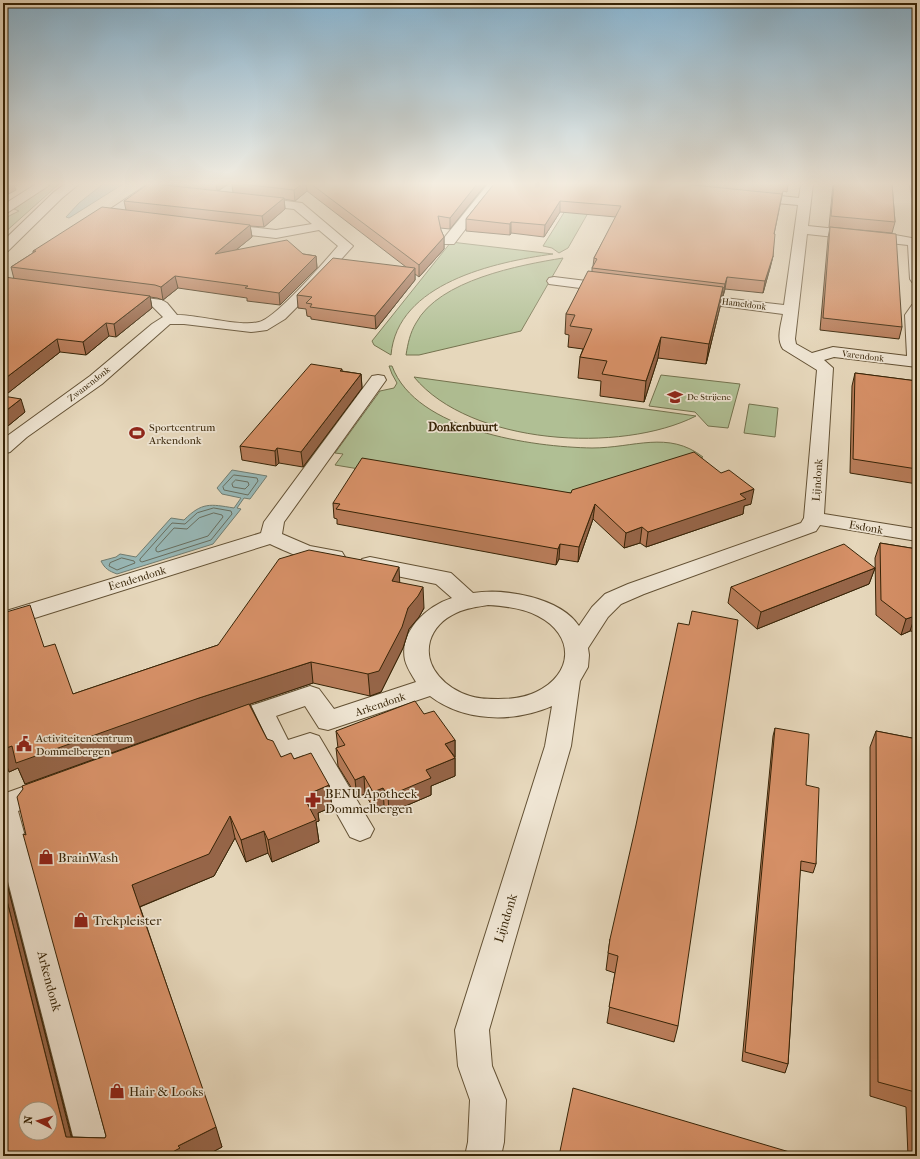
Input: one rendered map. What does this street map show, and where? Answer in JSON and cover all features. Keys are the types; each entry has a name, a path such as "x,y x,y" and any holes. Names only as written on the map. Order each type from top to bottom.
{"street":[{"path":"3,248 13,238"},
{"path":"110,297 157,303 162,306 173,319 187,319 241,327 264,327 278,318 346,246 337,238"},
{"name":"Lijndonk","path":"800,238 787,339 789,346 825,368 814,518"},
{"path":"886,238 916,243 917,279"},
{"path":"554,281 628,290"},
{"name":"Hameldonk","path":"674,296 791,310"},
{"name":"Varendonk","path":"810,359 833,352 917,370 913,315 917,308"},
{"name":"Zwanendonk","path":"3,448 21,433 96,380 161,324 173,319"},
{"path":"378,380 274,522 271,537 304,551 443,578 468,601"},
{"path":"577,646 600,612 613,600 636,589 809,527 814,518"},
{"name":"Esdonk","path":"814,518 917,535"},
{"name":"Eendendonk","path":"3,620 271,537"},
{"path":"488,598 508,598 527,602 545,610 560,620 568,628 577,646 577,661 568,681 547,698 529,705 508,708 486,708 465,704 447,696 432,686 421,672 415,657 416,643 423,629 434,617 449,607 468,601 488,598"},
{"name":"Lijndonk","path":"483,1156 486,1142 488,1100 475,1066 472,1030 558,746 568,681"},
{"name":"Arkendonk","path":"328,721 432,686"},
{"path":"206,731 260,712 310,695 335,734 281,753 260,712"},
{"path":"310,743 360,829"},
{"name":"Arkendonk","path":"70,780 3,806 96,1156"}],"green space":[{"path":"548,238 574,238 568,248 559,253 552,248 543,246"},
{"path":"451,242 553,254 504,263 478,270 452,280 430,294 411,310 397,330 391,355 374,345 372,341"},
{"path":"563,258 521,331 419,355 406,355 412,331 416,323 427,308 443,296 461,285 504,270"},
{"path":"389,366 392,366 405,388 425,406 450,420 479,431 509,439 567,447 592,448 664,442 677,444 690,449 703,457 564,503 335,465 343,454 335,453 380,391 394,388 397,383"},
{"path":"661,375 740,384 728,428 708,426 695,412 649,406"},
{"path":"414,377 696,416 665,428 628,436 589,438 548,436 508,429 471,417 439,400"},
{"path":"749,404 778,408 775,437 744,433"}],"water":[{"path":"232,470 267,476 250,499 244,498 237,508 241,509 213,544 117,574 109,571 104,566 101,561 116,557 120,554 136,557 171,518 184,520 201,507 212,505 234,508 241,498 222,494 217,488"}],"building":[{"path":"53,238 234,238 215,254 287,240 303,254 316,256 279,293 245,288 248,286 175,276 161,287 11,267 36,251 33,251"},
{"path":"383,238 443,238 419,265"},
{"path":"604,238 775,238 773,256 765,281 727,277 725,284 592,268 597,259 594,258"},
{"path":"829,238 896,238 902,327 823,318"},
{"path":"333,258 415,268 375,316 310,307 312,304 306,303 312,297 297,295"},
{"path":"588,271 723,287 709,344 661,337 646,381 602,374 607,361 580,357 592,329 570,326 575,315 566,314"},
{"path":"3,277 150,296 114,324 106,323 83,342 57,339 3,380"},
{"path":"311,364 361,374 301,452 277,448 275,451 240,446"},
{"path":"855,373 917,381 917,469 853,459"},
{"path":"3,396 21,399 3,413"},
{"path":"694,452 721,473 729,470 754,489 740,494 746,499 648,532 642,527 626,533 595,504 579,547 560,544 558,549 336,509 340,504 333,503 362,458 571,493 572,490"},
{"path":"880,543 917,549 917,616 906,619 881,600"},
{"path":"844,544 875,568 761,612 731,587"},
{"path":"309,550 399,567 392,581 423,587 408,608 402,627 379,671 368,674 311,662 199,698 16,763 12,746 3,749 3,613 30,605 44,647 55,644 73,694 218,645 279,559"},
{"path":"692,611 738,620 678,1026 609,1007 618,956 608,953 678,623 689,625"},
{"path":"415,701 424,714 434,711 455,740 445,744 455,758 426,770 431,778 388,796 383,788 373,792 364,776 355,780 336,748 345,745 336,731"},
{"path":"249,704 267,739 273,741 281,757 291,753 294,759 311,753 329,785 313,792 316,799 307,803 316,820 268,840 264,831 241,840 230,816 209,854 132,885 216,1127 178,1146 180,1148 165,1156 3,1156 3,885 57,1101 18,1101 18,1141 58,1141 58,1105 66,1137 105,1138 106,1136 23,834 26,835 17,797 23,789 22,786"},
{"path":"775,728 809,734 806,785 819,788 816,864 801,861 788,1064 745,1052"},
{"path":"876,731 917,739 917,1137 915,1092 878,1082"},
{"path":"573,1088 803,1156 559,1156"}],"place":[{"name":"De Strijene","path":"675,397"},
{"name":"Sportcentrum Arkendonk","path":"137,433"},
{"name":"Activiteitencentrum Dommelbergen","path":"24,744"},
{"name":"BENU Apotheek Dommelbergen","path":"313,800"},
{"name":"BrainWash","path":"46,857"},
{"name":"Trekpleister","path":"81,920"},
{"name":"Hair & Looks","path":"117,1091"}],"district":[{"name":"Donkenbuurt","path":"463,427"}]}
